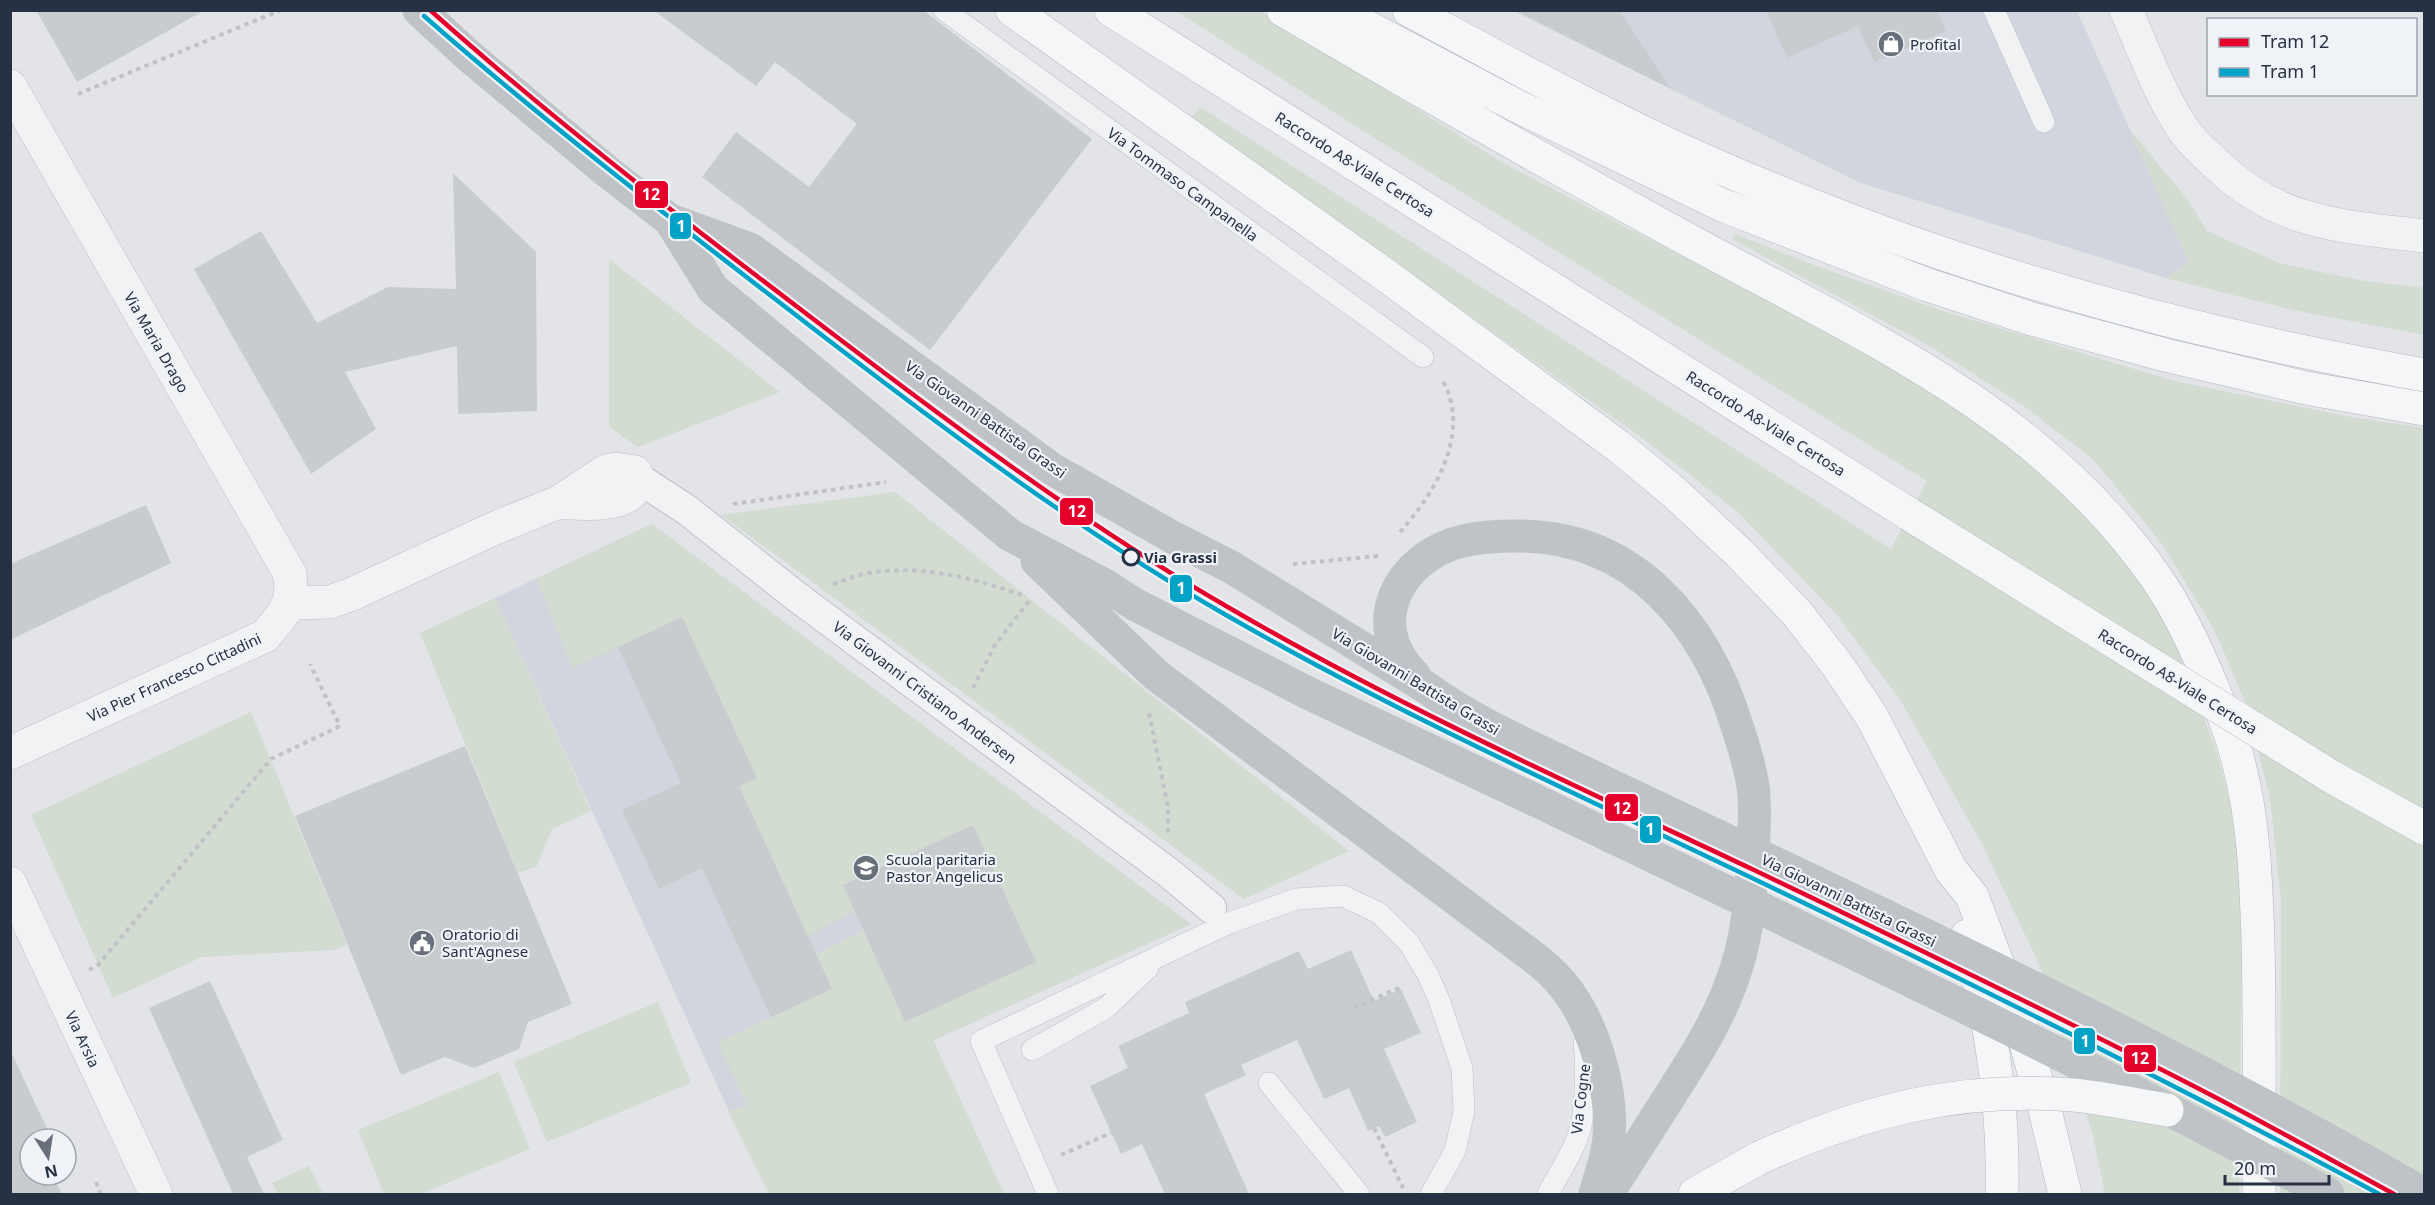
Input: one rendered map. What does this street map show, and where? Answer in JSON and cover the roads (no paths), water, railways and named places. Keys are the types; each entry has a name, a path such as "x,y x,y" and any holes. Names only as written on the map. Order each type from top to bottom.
{"highway":[{"path":"1012,10 1384,274 1618,447 1675,493 1739,553 1796,612 1838,666 1872,717 1951,870 1972,896 2021,1026 2046,1114 2065,1194"},
{"name":"Raccordo A8-Viale Certosa","path":"1111,10 1909,514 2332,777 2424,828"},
{"path":"1283,10 1496,135 1924,368 2016,430 2080,487 2130,542 2159,581 2196,651 2230,732 2240,766 2250,816 2257,902 2260,1002 2259,1194"},
{"path":"1335,10 1527,111 1722,205 1925,284 2032,319 2165,356 2306,388 2424,408"},
{"path":"1409,10 1613,118 1807,204 1995,271 2110,305 2337,360 2424,375"},
{"path":"1951,870 1992,1041 2002,1113 2002,1194"},
{"path":"1695,1194 1759,1158 1823,1130 1862,1117 1935,1101 2020,1094 2072,1095 2167,1110"}],"main road":[{"name":"Via Giovanni Battista Grassi","path":"419,10 469,56 609,173 670,220 750,249 1052,469 1174,538 1231,567 1427,688 1453,707 1487,726 2006,975 2224,1085 2424,1194"},
{"name":"Via Giovanni Battista Grassi","path":"670,220 713,290 1010,535 1105,585 1134,604 1310,694 1973,1010 2167,1110 2199,1124 2328,1194"},
{"path":"1010,535 1156,675 1544,965 1563,985 1591,1034 1608,1091 1609,1138 1595,1194"},
{"path":"1427,688 1398,657 1389,625 1395,596 1407,573 1436,550 1464,541 1502,536 1534,536 1569,540 1600,552 1630,568 1654,585 1696,634 1733,712 1752,782 1756,814 1751,895 1745,938 1736,970 1708,1036 1607,1194"}],"street":[{"path":"2126,10 2165,99 2182,129 2224,172 2250,193 2280,208 2315,221 2424,236"},
{"name":"Via Maria Drago","path":"10,86 290,574 292,590 290,603"},
{"path":"290,603 330,602 352,594 495,528 559,502 597,504 621,499 633,491 638,478"},
{"name":"Via Giovanni Cristiano Andersen","path":"638,478 687,510 797,597 1169,873 1211,908"},
{"name":"Via Pier Francesco Cittadini","path":"10,753 265,636 281,618 290,603"},
{"name":"Via Arsia","path":"10,883 156,1194"}],"lane":[{"name":"Via Tommaso Campanella","path":"944,10 1423,357"},
{"path":"1994,10 2044,122"},
{"path":"1048,1194 981,1041 1229,923 1296,899 1343,896 1378,913 1409,943 1428,975 1462,1068 1464,1111 1455,1150 1431,1194"},
{"path":"1032,1050 1106,1008 1160,956"},
{"name":"Via Cogne","path":"1548,1194 1578,1136 1585,1086 1586,1061 1583,1035 1572,999"},
{"path":"1269,1083 1359,1194"}],"tram line":[{"name":"12","path":"430,10 616,166 859,354 1012,467 1171,573 1290,642 1421,711 2040,1009 2211,1095 2394,1194"},
{"name":"1","path":"424,16 614,174 860,365 1013,478 1171,583 1290,651 1420,719 1989,993 2224,1112 2379,1194"}],"place":[{"name":"Profital","path":"1891,44"},
{"name":"Via Grassi","path":"1131,557"},
{"name":"Scuola paritaria Pastor Angelicus","path":"866,868"},
{"name":"Oratorio di Sant'Agnese","path":"422,943"}]}
